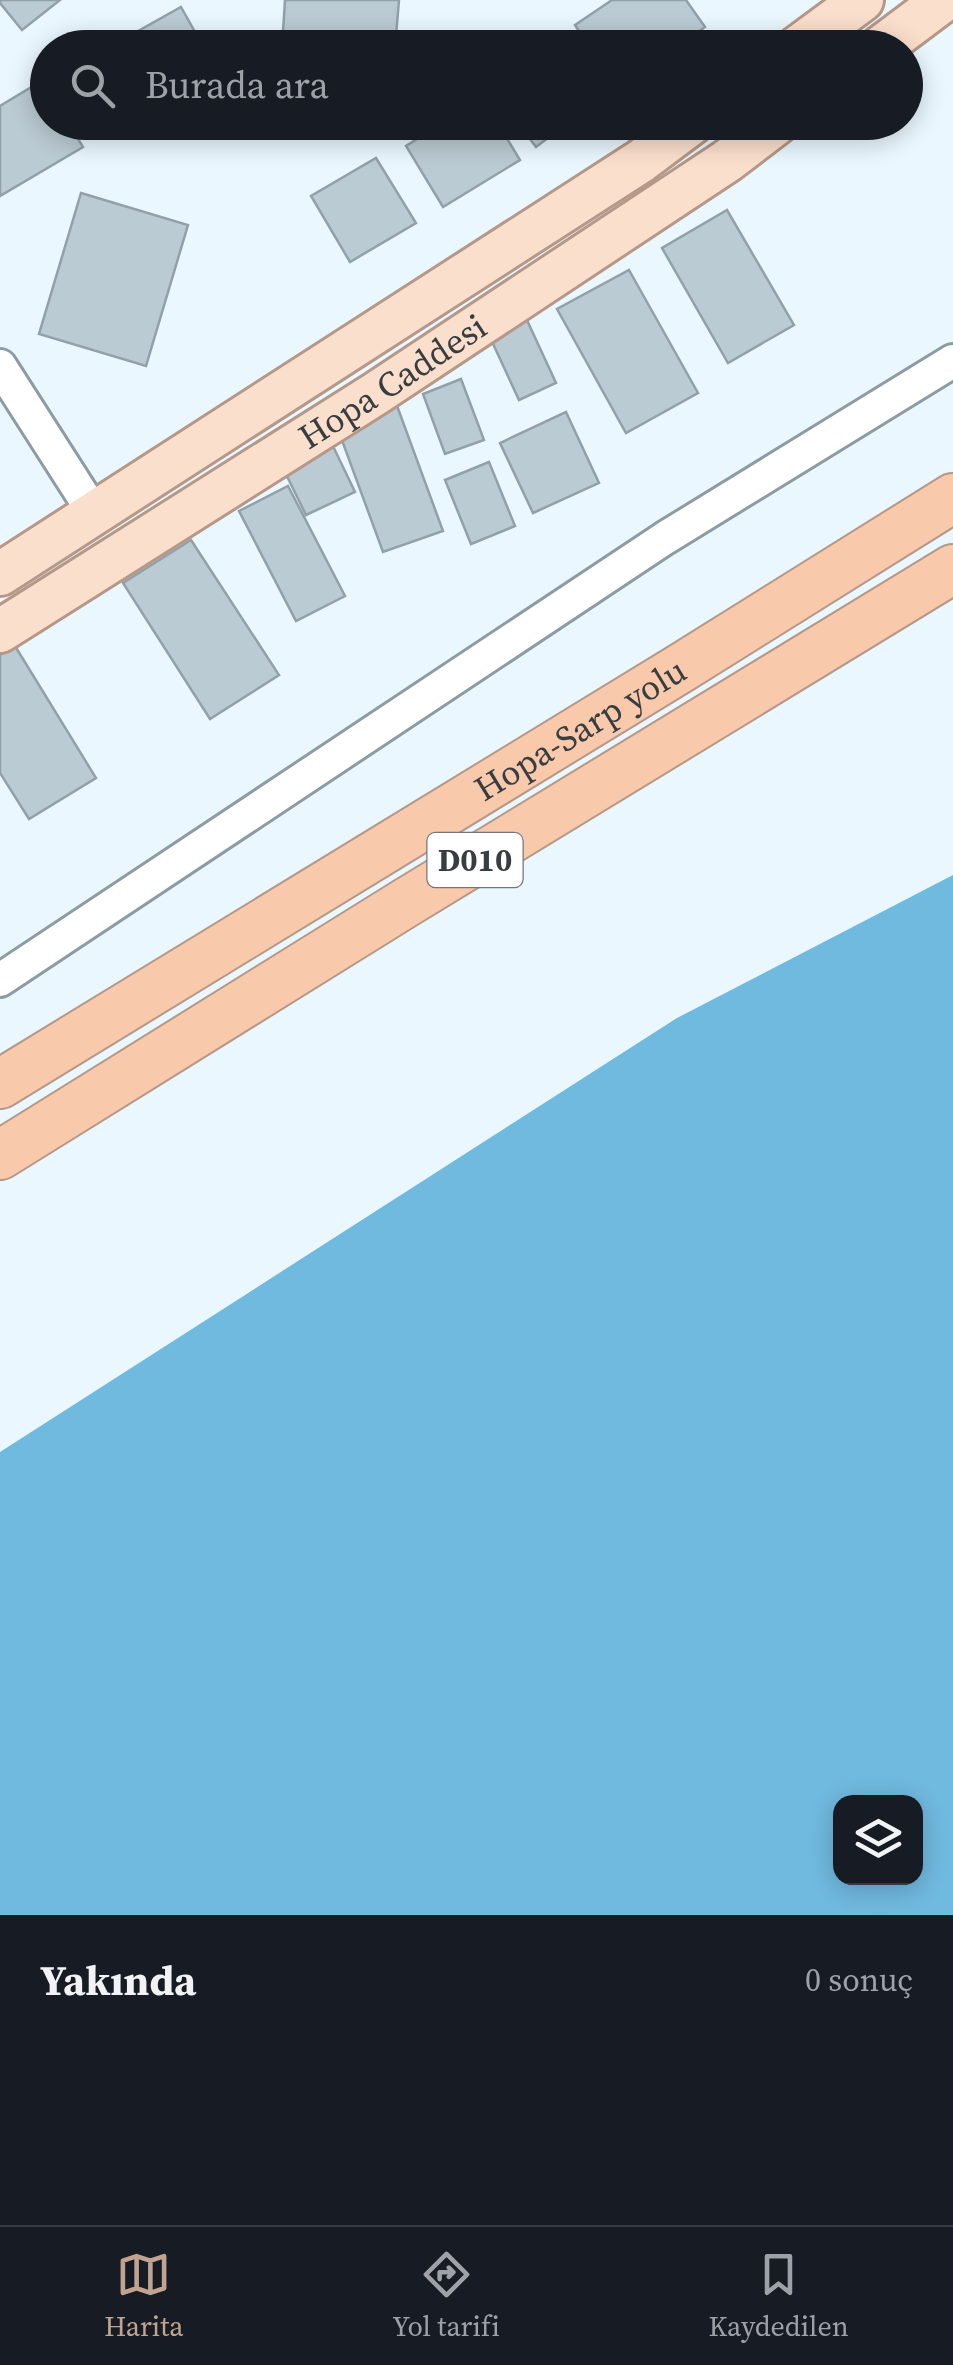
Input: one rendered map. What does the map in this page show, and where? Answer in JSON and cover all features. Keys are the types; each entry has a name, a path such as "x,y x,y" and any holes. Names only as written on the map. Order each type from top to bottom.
{"highway":[{"name":"Hopa-Sarp yolu","path":"0,1084 953,498"},
{"name":"D010","path":"0,1155 953,569"}],"main road":[{"path":"821,30 862,0"},
{"path":"904,30 944,0"},
{"name":"Hopa Caddesi","path":"0,574 669,140"},
{"name":"Hopa Caddesi","path":"0,632 376,394 754,140"}],"street":[{"path":"0,980 665,538 953,361"},
{"path":"0,366 94,513"}],"water":[{"path":"953,875 953,1915 0,1915 0,1452 677,1018"}],"building":[{"path":"0,0 60,0 22,30"},
{"path":"285,0 399,0 396,30 283,30"},
{"path":"612,0 686,0 705,27 578,30 575,25"},
{"path":"181,7 194,30 140,30"},
{"path":"30,88 30,140 79,140 83,147 0,196 0,106"},
{"path":"416,140 508,140 520,160 443,207 406,146"},
{"path":"376,158 416,223 350,262 311,196"},
{"path":"81,193 188,225 146,366 39,334"},
{"path":"727,210 794,325 728,363 662,248"},
{"path":"629,270 698,393 626,433 557,309"},
{"path":"526,318 556,383 519,400 489,335"},
{"path":"461,379 484,440 445,454 423,394"},
{"path":"396,403 443,531 383,552 336,424"},
{"path":"566,412 599,483 533,513 500,443"},
{"path":"331,442 355,492 306,515 282,466"},
{"path":"489,462 515,526 471,544 445,480"},
{"path":"288,486 345,596 296,621 239,511"},
{"path":"191,540 279,675 210,719 123,583"},
{"path":"15,646 96,778 29,819 0,773 0,655"}]}
